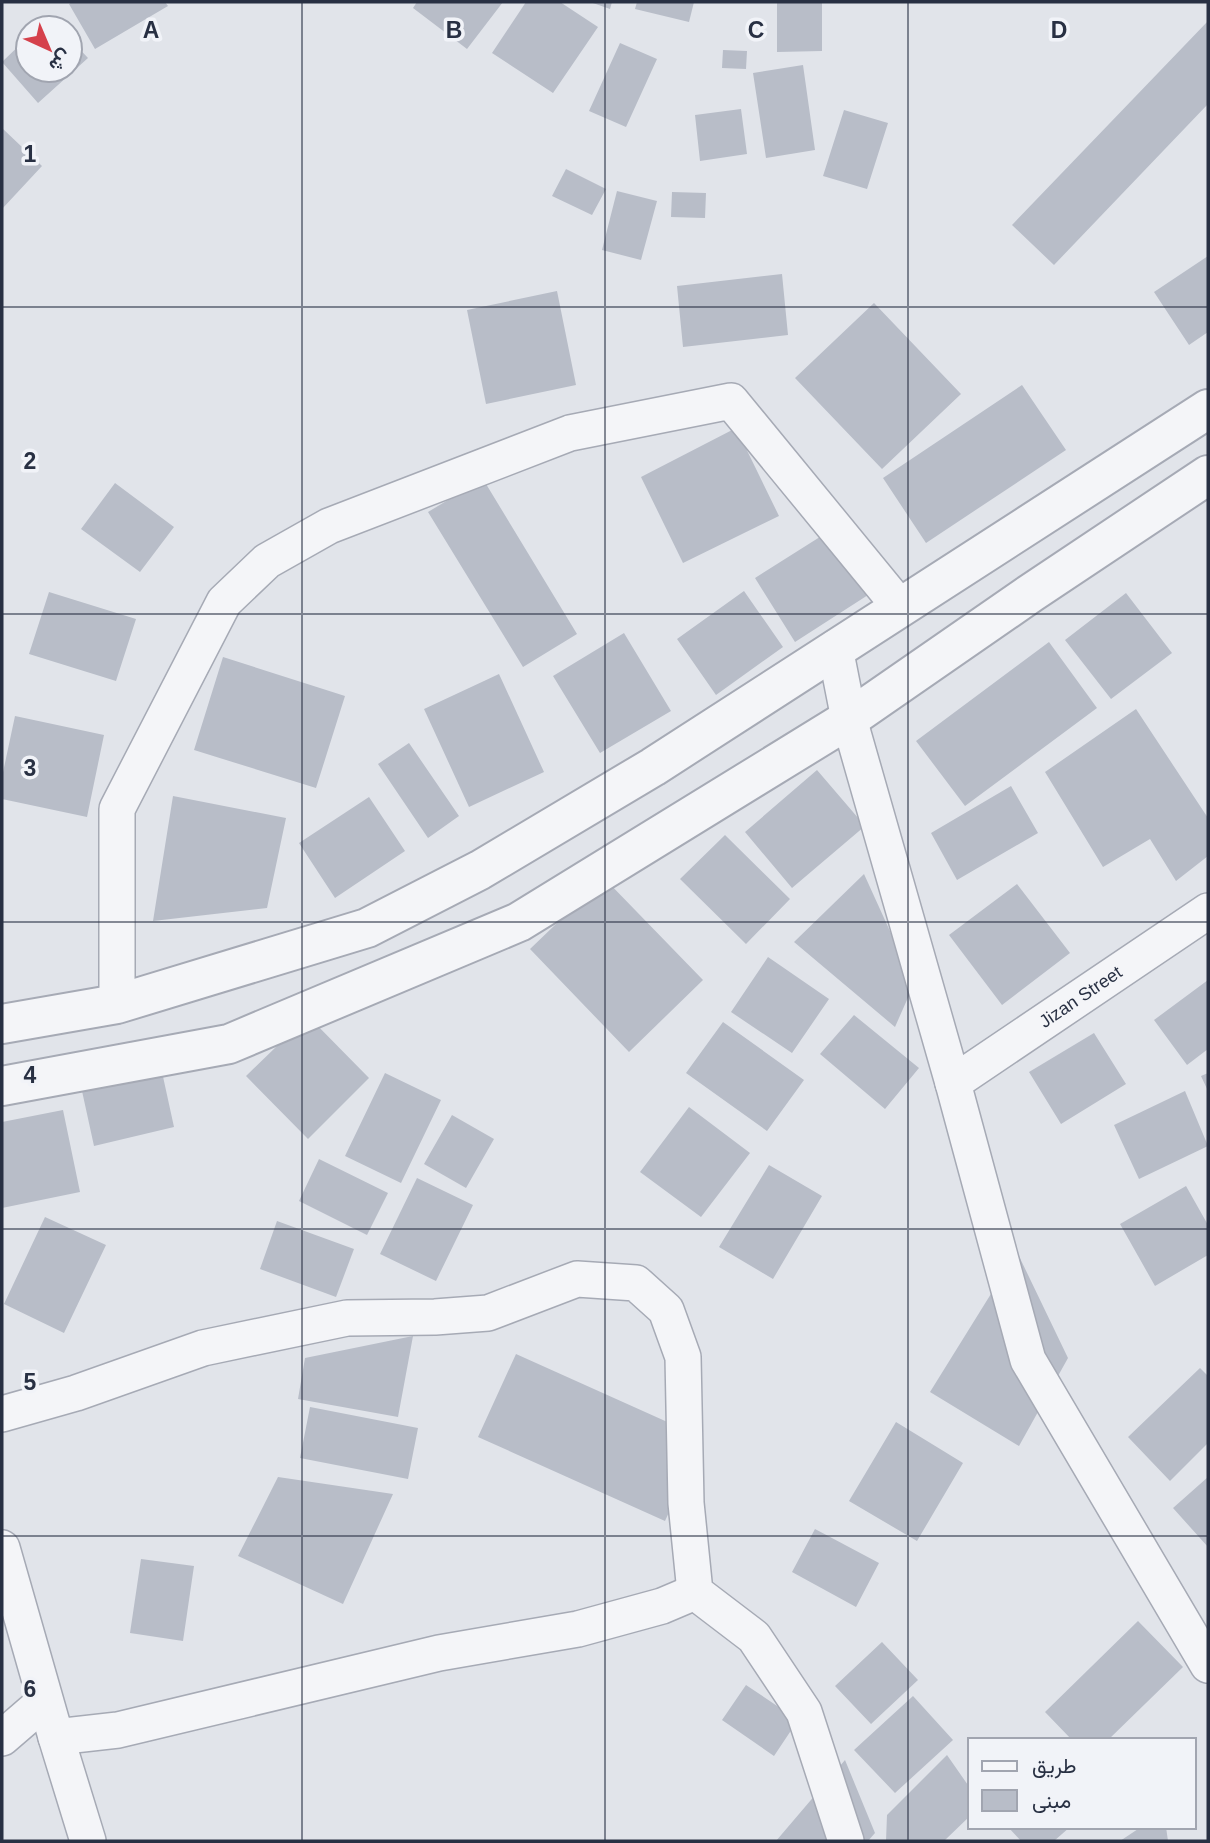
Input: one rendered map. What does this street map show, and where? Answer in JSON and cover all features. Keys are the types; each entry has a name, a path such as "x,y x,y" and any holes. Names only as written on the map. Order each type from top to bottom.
{"street":[{"path":"117,1004 117,809 225,602 267,561 329,526 570,433 731,401 900,607"},
{"path":"2,1024 117,1004 367,928 492,863 653,767 1208,409"},
{"path":"2,1086 229,1044 519,922 849,719 1208,475"},
{"path":"835,648 849,719 953,1083 1028,1360 1208,1665"},
{"name":"Jizan Street","path":"953,1083 1208,911"},
{"path":"2,1414 76,1393 203,1348 334,1320 488,1313 577,1279 636,1283 666,1310 683,1357 686,1503 695,1591 754,1637 804,1712 846,1841"},
{"path":"2,1548 88,1841"},
{"path":"56,1737 118,1730 439,1653 578,1629 662,1606 695,1591"},
{"path":"2,1738 45,1700"}],"building":[{"path":"165,2 168,6 95,49 84,30 84,14 75,14 69,4"},
{"path":"417,2 503,2 467,49 413,8"},
{"path":"526,2 560,2 598,27 553,93 492,53"},
{"path":"590,2 612,2 610,9"},
{"path":"637,2 694,2 689,22 635,9"},
{"path":"777,2 822,2 822,51 777,52"},
{"path":"1208,21 1208,104 1054,265 1012,225"},
{"path":"620,43 657,59 626,127 589,111"},
{"path":"14,50 14,76 2,62"},
{"path":"723,50 747,51 746,69 722,68"},
{"path":"803,65 815,150 766,158 753,73"},
{"path":"21,84 59,84 38,103"},
{"path":"741,109 747,154 700,161 695,115"},
{"path":"844,110 888,123 867,189 823,176"},
{"path":"2,128 42,166 2,209"},
{"path":"566,169 606,189 592,215 552,196"},
{"path":"617,191 657,201 641,260 602,250"},
{"path":"672,192 706,193 705,218 671,217"},
{"path":"1208,256 1208,332 1189,345 1154,292"},
{"path":"782,274 788,335 683,347 677,286"},
{"path":"557,291 576,385 486,404 467,310"},
{"path":"874,303 961,394 882,469 795,378"},
{"path":"1022,385 1066,450 926,543 883,478"},
{"path":"736,428 779,516 683,563 641,477"},
{"path":"483,479 577,634 523,667 428,512"},
{"path":"115,483 174,527 140,572 81,529"},
{"path":"842,523 882,586 795,642 755,578"},
{"path":"744,591 783,647 716,695 677,639"},
{"path":"49,592 136,619 116,681 29,654"},
{"path":"1126,593 1172,653 1111,699 1065,640"},
{"path":"624,633 671,711 600,753 553,676"},
{"path":"1049,642 1097,708 965,806 916,741"},
{"path":"223,657 345,696 316,788 194,750"},
{"path":"499,674 544,772 469,807 424,709"},
{"path":"1136,709 1208,818 1208,856 1176,881 1150,839 1103,867 1045,772"},
{"path":"15,716 104,735 87,817 2,799 2,777"},
{"path":"409,743 459,816 428,838 378,764"},
{"path":"817,770 865,826 792,888 745,832"},
{"path":"1011,786 1038,833 957,880 931,833"},
{"path":"173,796 286,818 267,908 153,921"},
{"path":"369,797 405,851 335,898 299,843"},
{"path":"725,835 790,899 746,944 680,879"},
{"path":"864,874 914,984 895,1027 794,942"},
{"path":"604,878 703,980 629,1052 530,949"},
{"path":"1017,884 1070,953 1002,1005 949,935"},
{"path":"768,957 829,999 792,1053 731,1012"},
{"path":"1208,980 1208,1049 1187,1065 1154,1020"},
{"path":"854,1015 919,1068 885,1109 820,1054"},
{"path":"308,1016 369,1078 308,1139 246,1076"},
{"path":"723,1022 804,1080 767,1131 686,1073"},
{"path":"1094,1033 1126,1084 1061,1124 1029,1072"},
{"path":"162,1072 174,1127 94,1146 82,1091"},
{"path":"385,1073 441,1100 401,1183 345,1156"},
{"path":"1208,1073 1208,1091 1201,1076"},
{"path":"1185,1091 1208,1146 1139,1179 1114,1125"},
{"path":"689,1107 750,1153 701,1217 640,1172"},
{"path":"63,1110 80,1192 2,1208 2,1122"},
{"path":"452,1115 494,1139 466,1188 424,1164"},
{"path":"319,1159 388,1193 367,1235 299,1201"},
{"path":"769,1165 822,1196 773,1279 719,1247"},
{"path":"417,1178 473,1205 436,1281 380,1254"},
{"path":"1186,1186 1208,1225 1208,1255 1155,1286 1120,1224"},
{"path":"45,1217 106,1245 64,1333 4,1304"},
{"path":"277,1221 354,1249 336,1297 260,1269"},
{"path":"1017,1252 1068,1358 1019,1446 930,1392"},
{"path":"413,1336 398,1417 298,1399 305,1358"},
{"path":"516,1354 703,1438 665,1521 478,1437"},
{"path":"1200,1368 1208,1376 1208,1443 1170,1481 1128,1437"},
{"path":"310,1407 418,1428 408,1479 300,1458"},
{"path":"896,1422 963,1463 917,1541 849,1501"},
{"path":"278,1477 393,1494 343,1604 238,1556"},
{"path":"1208,1477 1208,1547 1173,1508"},
{"path":"815,1529 879,1563 856,1607 792,1572"},
{"path":"141,1559 194,1566 183,1641 130,1633"},
{"path":"1138,1621 1183,1667 1110,1738 1070,1738 1045,1712"},
{"path":"882,1642 918,1680 871,1724 835,1686"},
{"path":"746,1685 798,1720 774,1756 722,1720"},
{"path":"913,1696 953,1740 895,1793 854,1750"},
{"path":"947,1755 968,1785 968,1818 944,1841 886,1841 887,1815"},
{"path":"845,1760 875,1833 868,1841 776,1841"},
{"path":"1010,1829 1068,1829 1054,1841 1021,1841"},
{"path":"1138,1829 1166,1829 1168,1841 1120,1841"}]}
